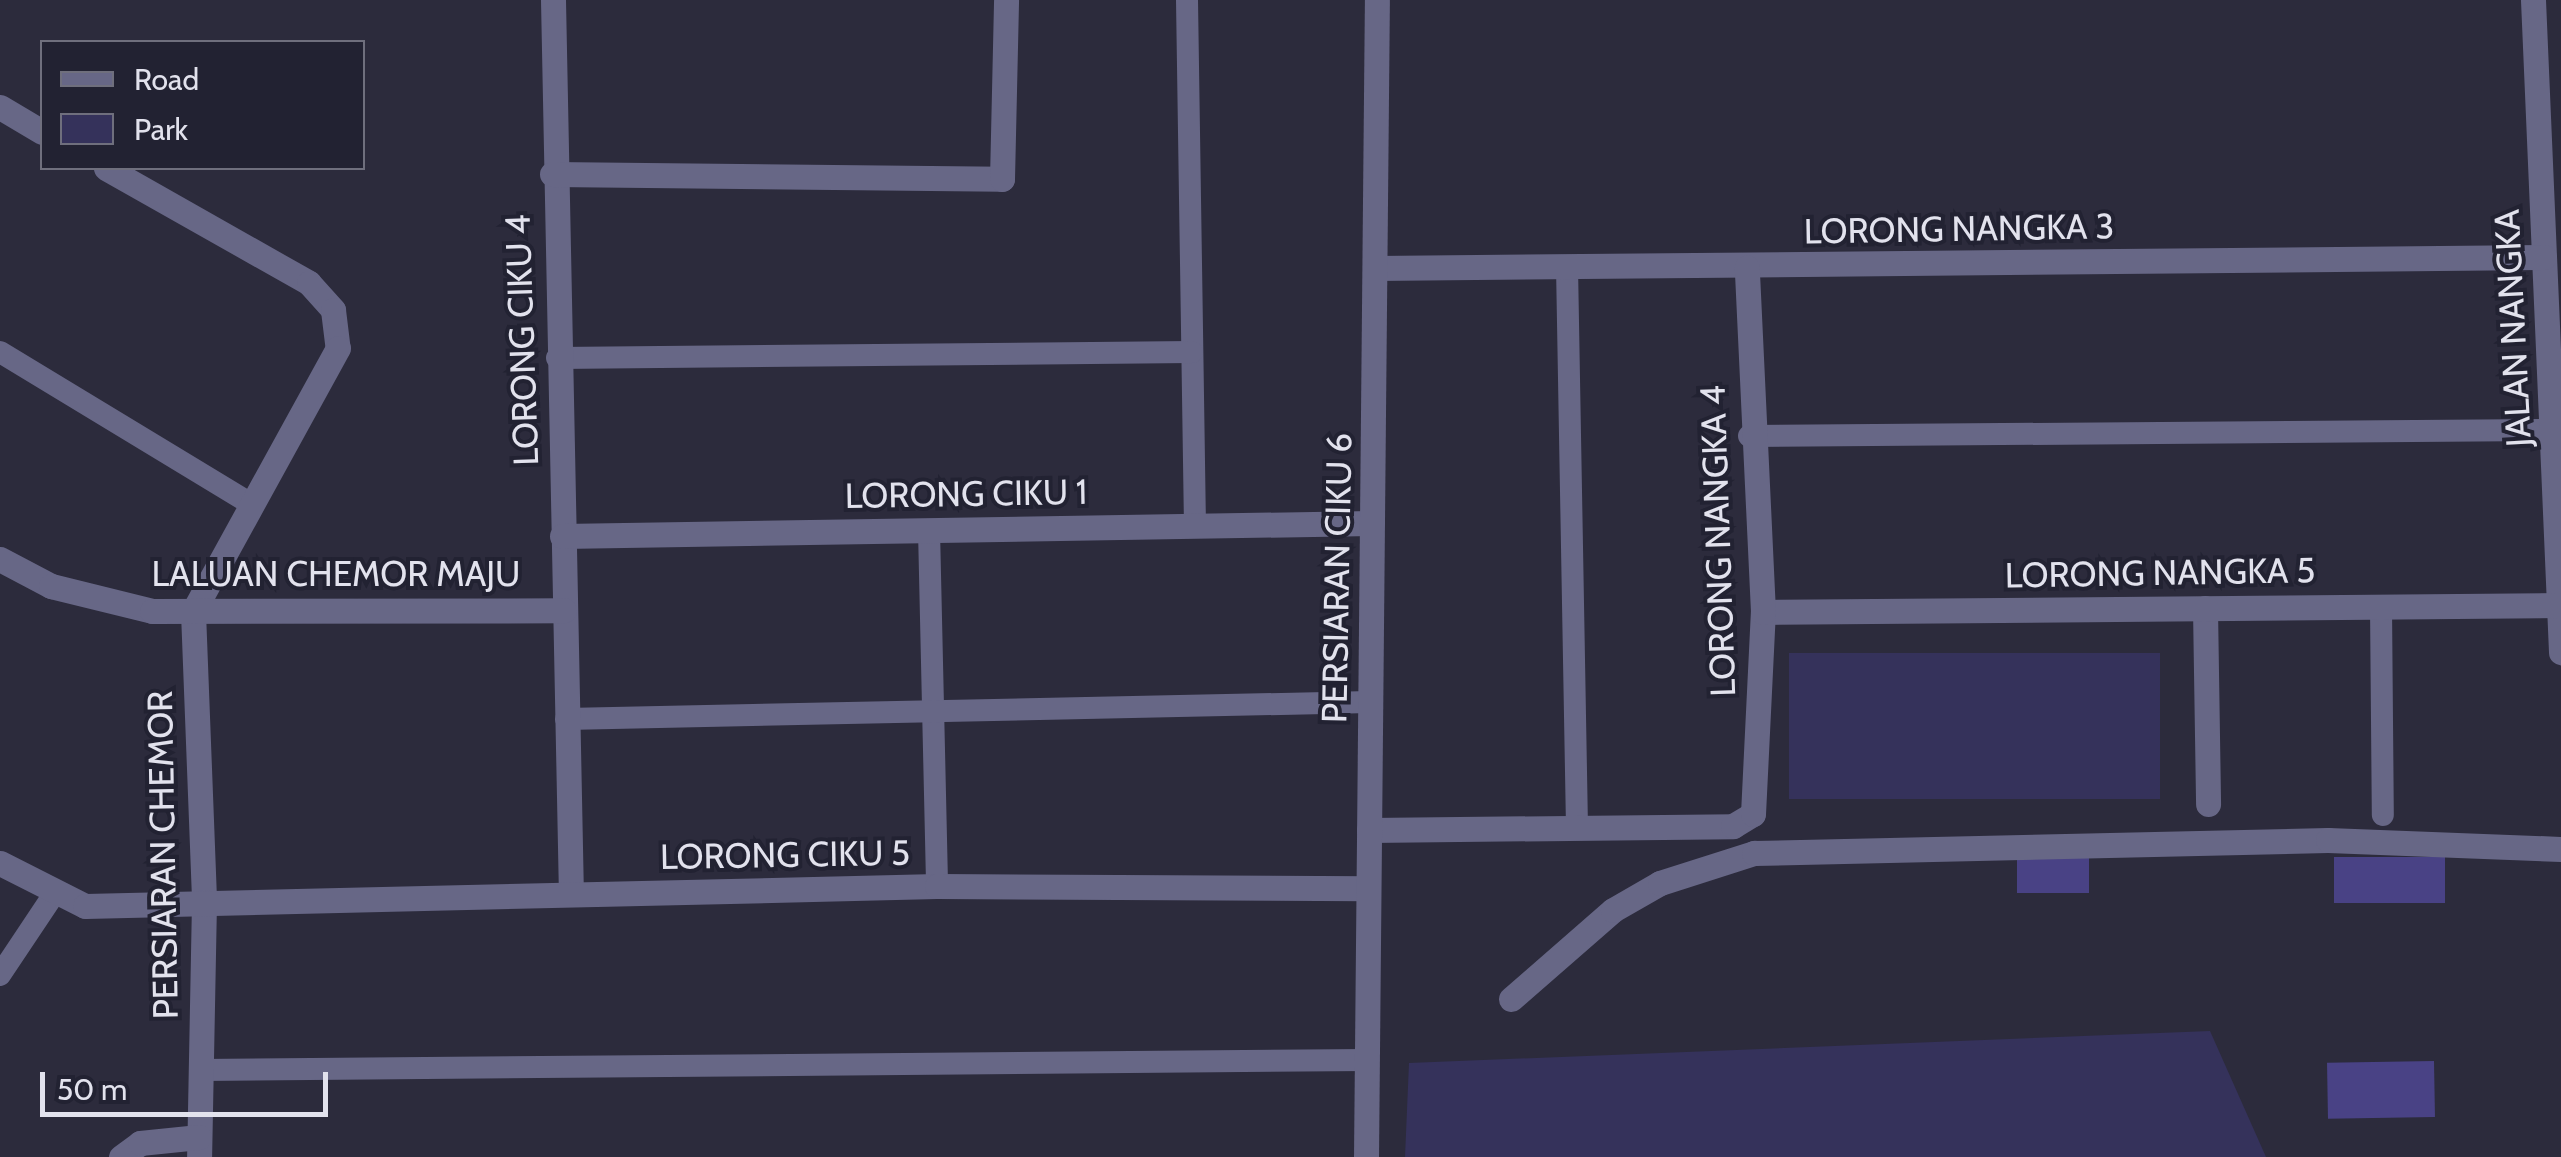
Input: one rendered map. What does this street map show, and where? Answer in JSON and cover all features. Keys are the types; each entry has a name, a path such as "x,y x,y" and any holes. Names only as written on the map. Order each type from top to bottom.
{"street":[{"path":"552,174 553,0"},
{"name":"LORONG CIKU 4","path":"571,894 552,174 980,186 1002,179 1006,0"},
{"name":"PERSIARAN CIKU 6","path":"1366,1157 1377,0"},
{"name":"JALAN NANGKA","path":"2533,0 2550,132 2544,257 2561,652"},
{"path":"0,108 40,131"},
{"path":"110,170 309,283 334,310 338,348 248,503 192,612"},
{"name":"LORONG NANGKA 3","path":"1374,268 2544,257"},
{"name":"LORONG NANGKA 4","path":"1577,828 1733,826 1753,814 1762,612 1749,436 1747,267"},
{"name":"LORONG CIKU 1","path":"562,536 1372,523"},
{"name":"LALUAN CHEMOR MAJU","path":"0,559 51,586 123,608 192,612 564,610"},
{"name":"LORONG NANGKA 5","path":"1762,612 2559,604"},
{"path":"2205,608 2208,804"},
{"name":"PERSIARAN CHEMOR","path":"192,612 204,902 199,1147"},
{"path":"1369,830 1577,828"},
{"path":"1512,999 1614,910 1660,882 1754,853 2328,840 2561,849"},
{"path":"0,862 52,897"},
{"name":"LORONG CIKU 5","path":"52,897 85,906 938,886 1368,888"},
{"path":"121,1157 140,1143 199,1147"}],"lane":[{"path":"1187,0 1195,526"},
{"path":"1568,266 1577,828"},
{"path":"0,352 248,503"},
{"path":"557,358 1192,352"},
{"path":"1749,436 2553,430"},
{"path":"929,530 938,886"},
{"path":"2380,606 2383,815"},
{"path":"566,719 1370,702"},
{"path":"0,975 52,897"},
{"path":"201,1070 1366,1060"}],"green space":[{"path":"1789,653 2160,653 2160,799 1789,799"},
{"path":"2210,1031 2266,1157 1405,1157 1409,1063"}],"building":[{"path":"2017,851 2089,851 2089,893 2017,893"},
{"path":"2334,857 2445,857 2445,903 2334,903"},
{"path":"2434,1061 2435,1117 2328,1119 2327,1063"}]}
